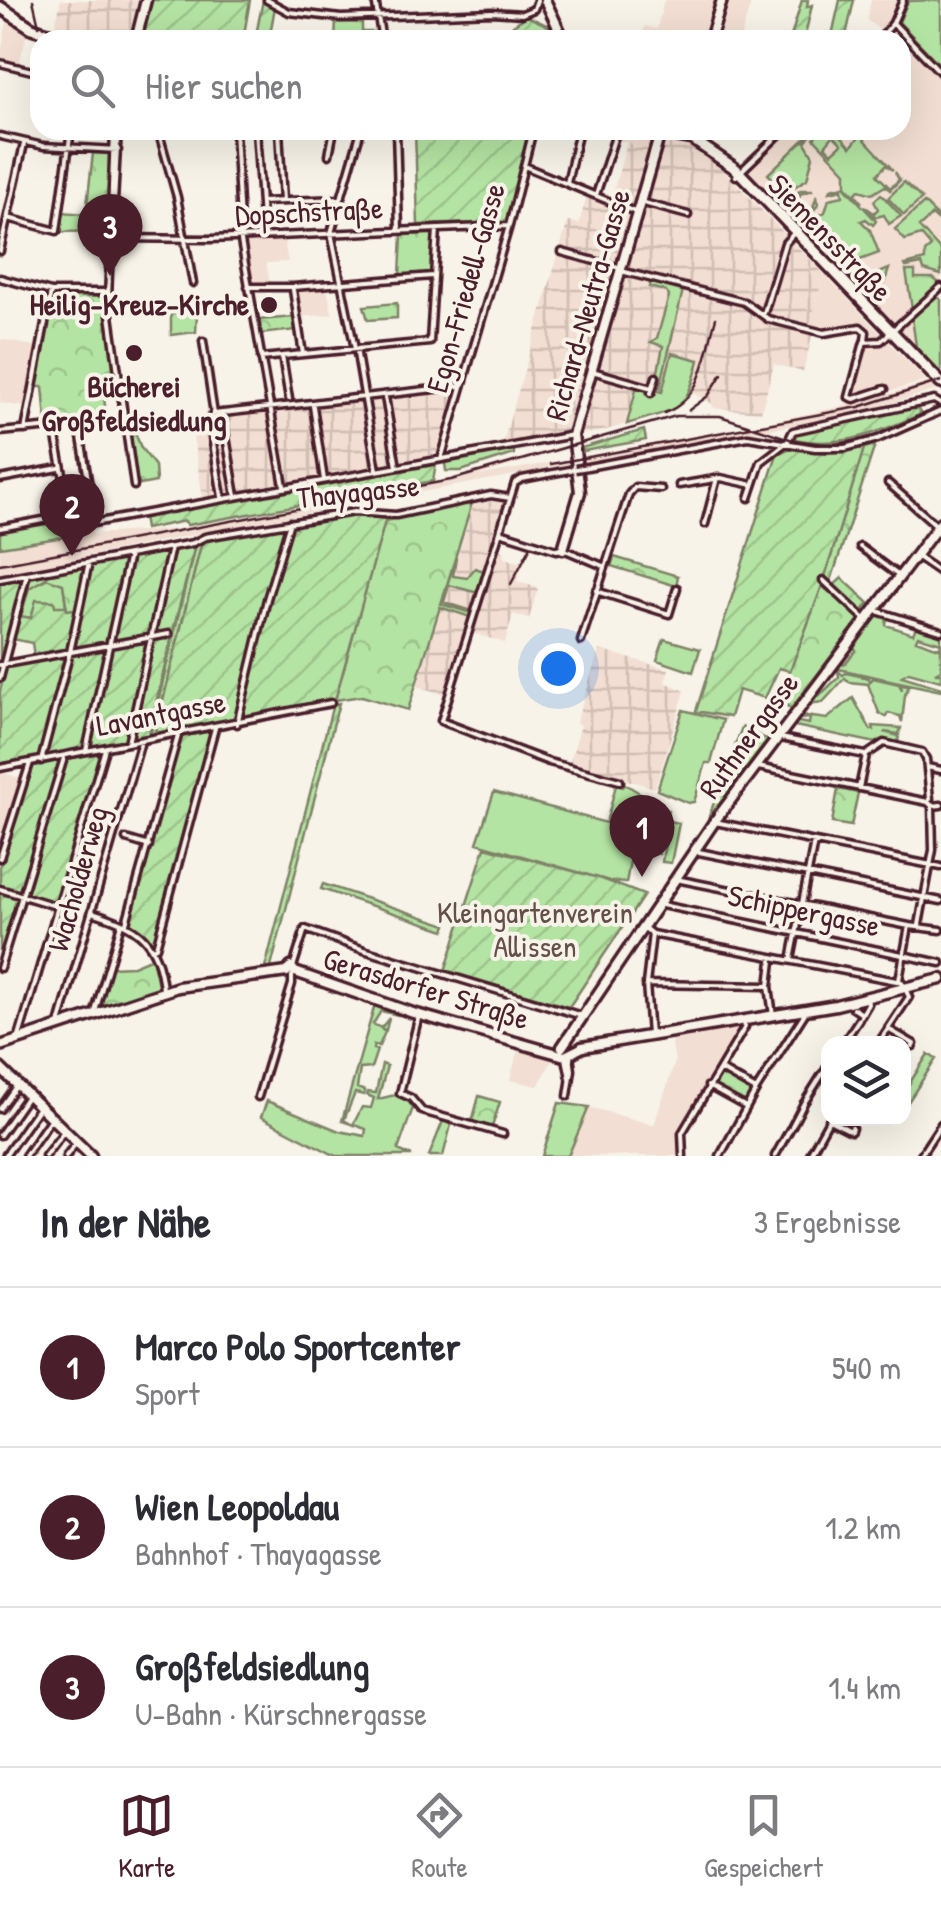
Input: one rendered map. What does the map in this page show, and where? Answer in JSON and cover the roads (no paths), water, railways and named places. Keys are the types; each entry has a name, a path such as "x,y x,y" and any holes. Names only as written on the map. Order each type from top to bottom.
{"main road":[{"path":"0,9 30,31"},
{"path":"0,9 38,30"},
{"name":"Siemensstraße","path":"693,140 726,164 941,386"}],"street":[{"path":"138,30 146,0"},
{"path":"267,0 285,10 316,17 376,19 492,12 527,14 537,0"},
{"path":"375,0 379,30"},
{"path":"544,0 559,30"},
{"path":"713,30 722,0"},
{"path":"887,30 903,0"},
{"path":"893,23 900,30"},
{"path":"911,42 941,73"},
{"path":"0,63 30,70"},
{"path":"0,136 68,148 116,150"},
{"path":"8,218 56,231 69,140"},
{"path":"116,140 108,292 134,486"},
{"path":"161,140 194,283"},
{"path":"235,140 248,288 284,487"},
{"path":"257,140 262,236"},
{"path":"280,140 283,201"},
{"path":"329,154 332,140"},
{"path":"358,140 332,233 377,470"},
{"path":"396,140 399,230"},
{"name":"Egon-Friedell-Gasse","path":"441,458 509,226 530,140"},
{"path":"566,183 577,140"},
{"path":"596,195 614,140"},
{"name":"Richard-Neutra-Gasse","path":"563,549 580,498 573,435 658,140"},
{"path":"737,175 774,140"},
{"path":"0,251 24,142"},
{"path":"524,166 637,213"},
{"path":"261,202 341,199"},
{"path":"640,202 688,215"},
{"name":"Dopschstraße","path":"111,238 186,240 509,226"},
{"path":"261,358 427,344 433,338 437,229"},
{"path":"764,314 785,243 794,233"},
{"path":"562,252 744,302 768,319 830,334 860,326 866,332 865,340 848,398 885,389"},
{"path":"248,288 435,276"},
{"path":"0,278 52,292 108,292"},
{"path":"293,287 303,354"},
{"path":"865,340 879,342 941,287"},
{"path":"25,430 52,292"},
{"path":"203,342 214,414"},
{"path":"282,356 290,398"},
{"path":"592,371 652,390 656,377"},
{"path":"222,499 210,419 214,414 462,386"},
{"path":"385,395 397,467"},
{"path":"749,498 761,462 787,442 793,430 934,400 941,408"},
{"path":"313,404 324,480"},
{"path":"922,405 925,418"},
{"name":"Thayagasse","path":"0,578 290,522 357,512 402,514 490,495 510,498 519,480 744,438 815,448 853,446 941,408"},
{"path":"222,413 236,496"},
{"path":"0,432 125,420"},
{"path":"79,425 96,522"},
{"path":"54,427 70,511 65,519"},
{"path":"0,528 56,517 74,526 573,435"},
{"path":"0,479 62,467"},
{"path":"679,485 717,478 753,486"},
{"path":"705,524 717,478"},
{"path":"888,482 939,524"},
{"path":"581,642 631,490 661,489"},
{"path":"510,498 442,721 549,762 620,781"},
{"path":"236,724 290,522"},
{"name":"Ruthnergasse","path":"568,1096 566,1050 570,1033 714,822 939,524"},
{"path":"500,532 563,549 604,566"},
{"path":"128,744 171,547"},
{"path":"860,547 898,576"},
{"path":"86,752 129,555"},
{"path":"915,555 941,573"},
{"path":"40,760 70,652 89,562"},
{"path":"0,678 28,574"},
{"path":"823,580 865,618"},
{"path":"596,591 670,614 677,588"},
{"path":"874,608 940,630"},
{"path":"2,665 169,634"},
{"name":"Lavantgasse","path":"0,768 331,703"},
{"path":"152,950 156,947 215,728"},
{"path":"94,1015 149,846 178,736"},
{"path":"776,737 866,755"},
{"name":"Wacholderweg","path":"58,1028 140,742"},
{"path":"859,788 866,755 884,743 922,752 933,803 931,866 919,925"},
{"path":"18,1040 105,748"},
{"path":"0,968 65,756"},
{"path":"0,858 30,763"},
{"path":"755,766 933,803"},
{"path":"927,768 941,770"},
{"path":"714,822 941,868"},
{"path":"126,838 149,846"},
{"path":"791,960 814,842"},
{"path":"694,851 941,901"},
{"path":"675,878 941,930"},
{"path":"0,889 58,908"},
{"name":"Schippergasse","path":"658,904 941,963"},
{"path":"92,912 124,922 142,934 160,967 164,992"},
{"path":"642,926 652,934 898,980 909,997 883,1036"},
{"path":"898,980 909,926"},
{"path":"258,1098 305,929 582,1016"},
{"path":"650,1036 646,984 652,934"},
{"path":"773,959 773,1016"},
{"name":"Gerasdorfer Straße","path":"0,1046 190,985 292,972 419,1014 544,1049 566,1050"},
{"path":"426,994 433,972"},
{"path":"566,1050 867,1000 941,981"},
{"path":"646,984 770,986"},
{"path":"847,1036 867,1000"},
{"path":"854,1008 860,1016"},
{"path":"720,1156 807,1010"},
{"path":"419,1014 400,1094 409,1096 427,1113 503,1134"},
{"path":"684,1156 682,1133 744,1028 744,1020"},
{"path":"888,1029 913,1046"},
{"path":"719,1069 756,1090"},
{"path":"2,1074 90,1155"},
{"path":"774,1156 821,1076"},
{"path":"0,1109 17,1084"},
{"path":"708,1086 746,1107"},
{"path":"0,1135 28,1095"},
{"path":"5,1156 40,1106"},
{"path":"25,1156 52,1117"},
{"path":"809,1156 829,1120 850,1131 852,1128"},
{"path":"920,1156 941,1124"},
{"path":"45,1156 65,1130"},
{"path":"66,1156 77,1142"}],"railway":[{"path":"33,0 39,26"},
{"path":"664,413 677,406 695,386 716,318"},
{"path":"689,410 708,396 722,374"},
{"path":"551,464 859,407 941,381"},
{"path":"0,564 451,480 676,416 720,416 793,440 831,445 870,438 941,406"},
{"path":"511,584 531,546"}],"place":[{"name":"Großfeldsiedlung","path":"110,276"},
{"name":"Heilig-Kreuz-Kirche","path":"269,305"},
{"name":"Bücherei Großfeldsiedlung","path":"134,353"},
{"name":"Wien Leopoldau","path":"72,556"},
{"name":"Marco Polo Sportcenter","path":"642,877"}],"park label":[{"name":"Kleingartenverein Allissen","path":"535,930"}]}
